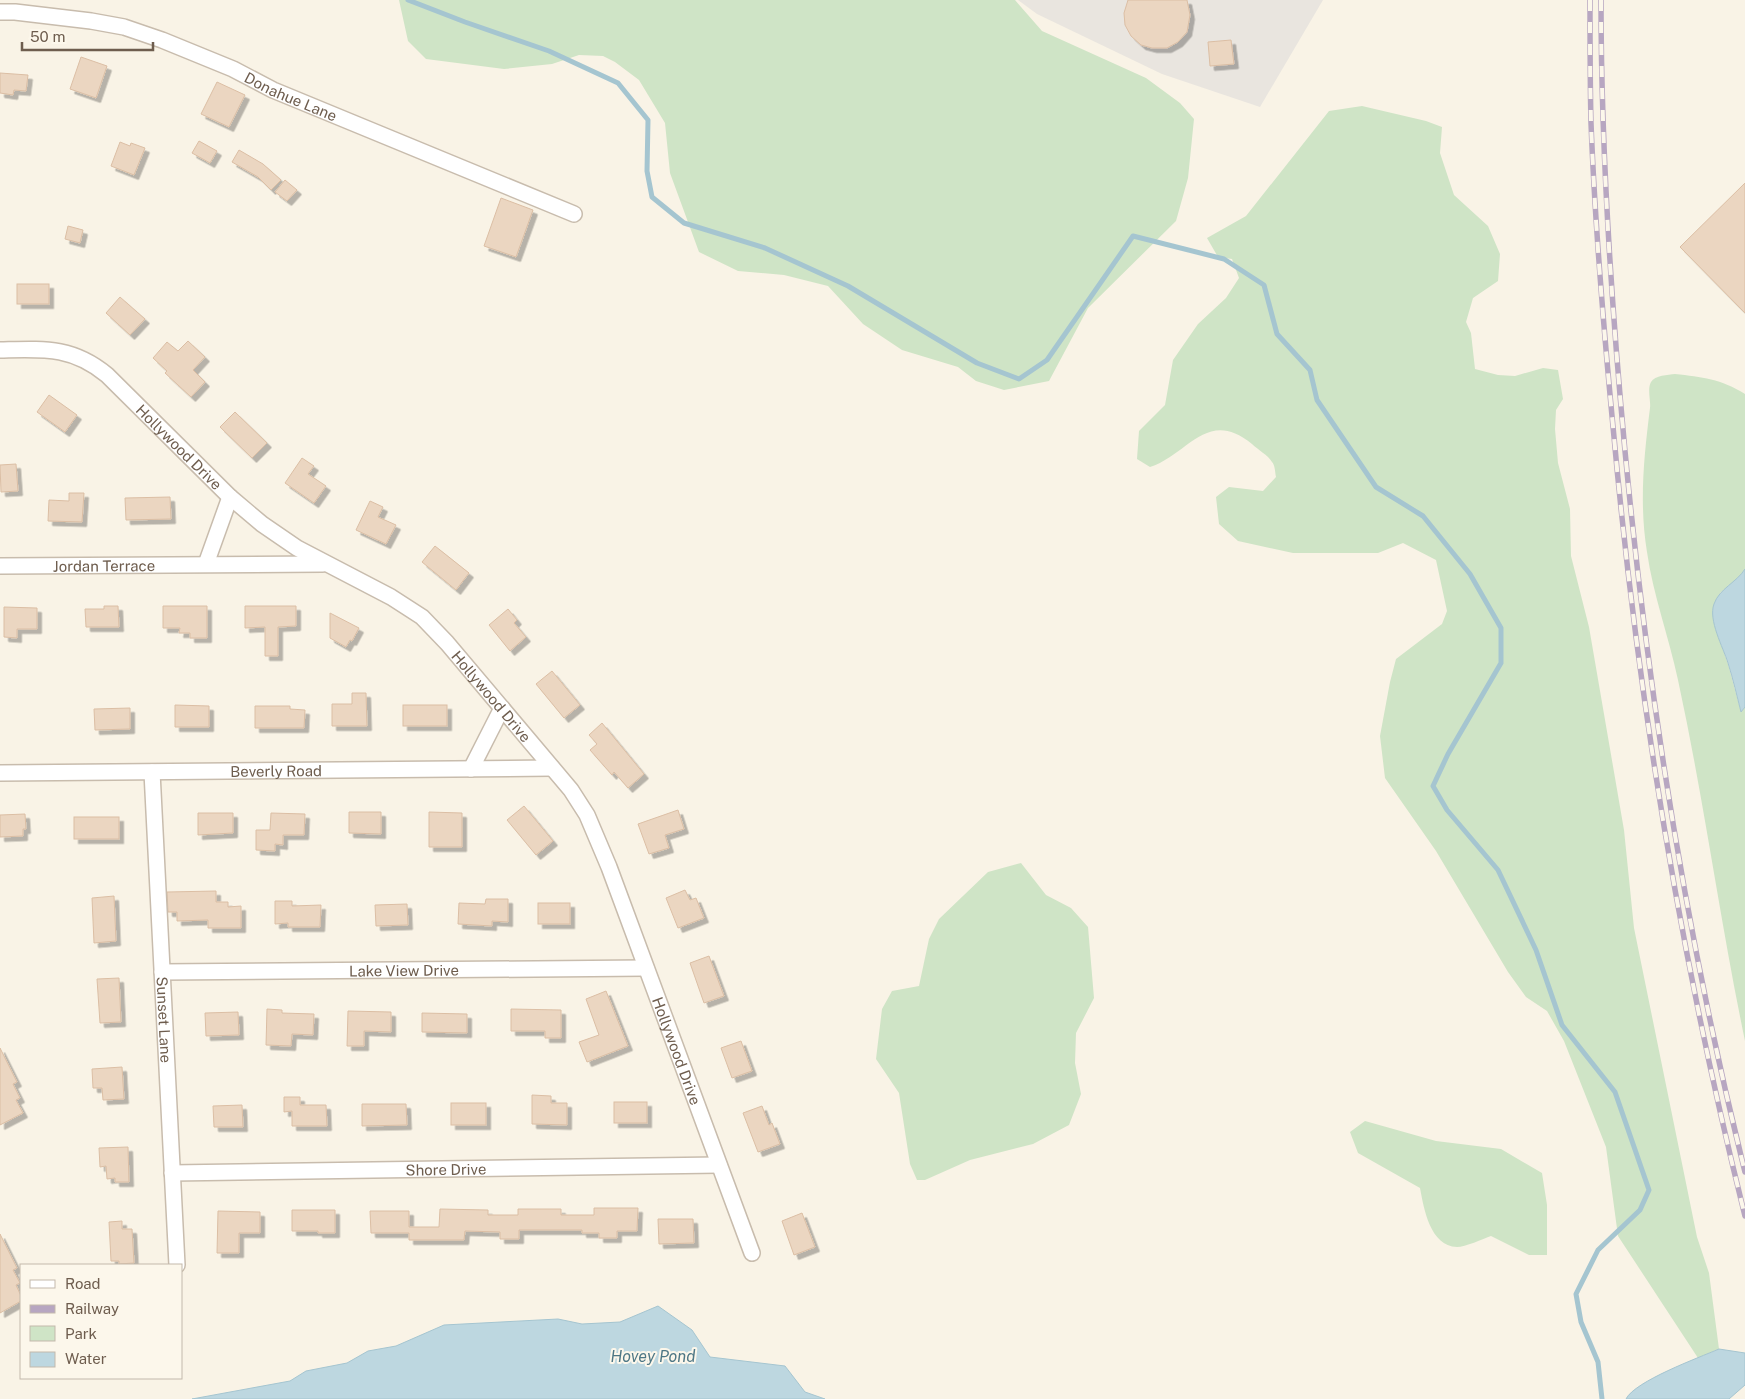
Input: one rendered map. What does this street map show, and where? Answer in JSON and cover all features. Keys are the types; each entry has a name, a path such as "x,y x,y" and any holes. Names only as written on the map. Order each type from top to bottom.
{"street":[{"name":"Donahue Lane","path":"0,12 102,22 148,34 233,69 273,90 574,214"},
{"name":"Hollywood Drive","path":"0,350 44,349 62,351 94,364 230,497 274,533 327,564 391,597 422,617 447,643 552,768 580,803 593,827 752,1253"},
{"path":"206,564 230,497"},
{"name":"Jordan Terrace","path":"0,566 327,564"},
{"path":"471,769 502,708"},
{"name":"Beverly Road","path":"0,773 552,768"},
{"name":"Sunset Lane","path":"152,772 177,1264"},
{"name":"Lake View Drive","path":"162,972 646,968"},
{"name":"Shore Drive","path":"172,1173 719,1165"}],"shaded area":[{"path":"1018,0 1323,0 1260,107 1162,74 1037,14"}],"green space":[{"path":"399,0 1015,0 1042,31 1146,78 1180,103 1194,119 1188,178 1176,221 1088,308 1049,381 1004,390 976,381 958,367 902,350 863,324 828,286 784,275 738,271 699,252 670,173 665,123 639,80 615,62 603,56 579,55 552,64 504,69 426,59 408,41"},
{"path":"1362,106 1426,121 1442,127 1440,153 1454,195 1488,226 1500,254 1498,281 1473,298 1466,322 1471,333 1475,369 1498,375 1515,376 1543,368 1558,370 1563,399 1556,410 1555,429 1558,463 1570,509 1571,556 1589,627 1624,830 1634,928 1697,1237 1709,1273 1719,1349 1698,1358 1618,1236 1606,1147 1564,1041 1547,1011 1526,997 1508,972 1436,851 1385,778 1380,736 1396,659 1442,624 1447,611 1436,560 1403,543 1378,553 1293,553 1238,541 1219,524 1216,497 1229,487 1263,491 1276,477 1274,465 1270,459 1236,434 1222,430 1210,432 1198,437 1163,461 1150,467 1137,459 1139,431 1165,405 1173,360 1198,324 1226,298 1239,278 1232,259 1218,257 1207,238 1246,216 1329,111"},
{"path":"1675,374 1719,382 1745,394 1745,569 1741,576 1720,593 1715,627 1728,664 1741,712 1745,707 1745,1041 1687,725 1674,664 1653,584 1643,516 1643,480 1650,408 1650,385 1655,378"},
{"path":"1021,863 1046,895 1071,908 1088,927 1094,998 1076,1033 1075,1063 1081,1094 1069,1125 1033,1144 970,1160 925,1180 917,1180 910,1164 899,1093 876,1059 882,1009 892,991 919,986 929,939 939,919 988,872"},
{"path":"1365,1121 1436,1141 1501,1149 1542,1173 1547,1205 1547,1255 1529,1255 1491,1236 1460,1247 1448,1245 1440,1240 1434,1233 1426,1216 1420,1188 1358,1153 1350,1132"}],"water":[{"path":"1745,569 1745,707 1741,712 1728,663 1714,625 1713,610 1716,599"},
{"name":"Hovey Pond","path":"658,1306 692,1330 710,1357 785,1366 805,1392 825,1399 192,1399 290,1381 306,1371 347,1363 368,1351 396,1346 444,1325 558,1319 582,1324 620,1322"},
{"path":"1719,1349 1745,1353 1745,1385 1729,1399 1626,1399 1641,1385 1654,1378"}],"building":[{"path":"1128,0 1187,0 1190,15 1187,32 1178,42 1167,48 1152,48 1141,45 1131,36 1125,25 1124,13"},
{"path":"1231,40 1234,64 1210,66 1208,42"},
{"path":"81,57 107,66 96,98 70,89"},
{"path":"0,73 28,75 26,91 14,90 13,95 0,93"},
{"path":"217,82 245,95 229,127 201,114"},
{"path":"199,141 217,151 210,163 192,153"},
{"path":"120,142 130,146 131,143 145,148 134,175 111,166"},
{"path":"239,150 263,164 281,180 271,190 258,177 232,162"},
{"path":"285,180 297,190 287,201 275,192"},
{"path":"1745,183 1745,313 1680,247"},
{"path":"501,198 533,210 516,257 484,246"},
{"path":"68,226 83,230 80,243 65,239"},
{"path":"17,284 49,284 49,304 17,304"},
{"path":"120,297 145,319 130,335 106,313"},
{"path":"188,341 205,357 193,370 205,382 191,397 165,373 167,371 153,358 167,342 178,351"},
{"path":"49,395 77,415 65,432 37,412"},
{"path":"235,412 267,443 252,458 220,427"},
{"path":"302,458 314,466 308,474 326,486 314,503 285,483"},
{"path":"16,464 18,491 1,492 0,465"},
{"path":"69,493 84,493 82,522 48,521 49,500 69,501"},
{"path":"170,497 171,519 126,520 125,498"},
{"path":"370,501 383,507 378,517 396,525 386,544 356,530"},
{"path":"435,546 469,573 456,590 422,562"},
{"path":"104,606 118,606 119,627 86,627 85,609 104,609"},
{"path":"163,606 207,606 207,638 190,638 190,633 179,633 180,628 163,628"},
{"path":"245,606 296,606 296,626 278,627 278,656 265,656 265,627 245,628"},
{"path":"4,607 37,608 37,629 17,629 17,638 4,637"},
{"path":"508,609 517,620 514,623 526,637 510,651 489,625"},
{"path":"330,613 359,628 352,641 350,640 346,647 330,638"},
{"path":"552,671 580,705 564,718 536,684"},
{"path":"352,693 366,693 367,726 332,726 332,704 352,704"},
{"path":"175,705 209,706 209,727 175,727"},
{"path":"403,705 447,705 447,726 403,726"},
{"path":"255,706 290,706 290,709 305,710 304,728 255,728"},
{"path":"130,708 130,729 95,730 94,709"},
{"path":"602,723 644,774 628,788 614,772 612,775 590,750 597,744 589,735"},
{"path":"524,806 553,841 536,855 507,820"},
{"path":"678,810 684,829 665,835 669,848 649,854 638,824"},
{"path":"349,812 381,812 381,834 349,833"},
{"path":"429,812 462,813 462,847 429,847"},
{"path":"198,813 233,813 233,833 198,835"},
{"path":"271,813 305,814 304,835 283,835 283,845 275,844 275,851 256,850 256,830 270,830"},
{"path":"25,814 26,829 23,829 23,836 0,837 0,815"},
{"path":"74,817 119,817 119,839 74,839"},
{"path":"685,890 690,900 696,898 704,918 678,928 666,898"},
{"path":"216,891 216,902 228,902 228,907 241,906 241,928 208,928 208,920 177,921 177,912 168,912 167,892"},
{"path":"114,896 116,941 94,943 92,898"},
{"path":"486,899 508,899 508,922 492,921 492,926 458,924 459,903 485,904"},
{"path":"275,901 292,901 292,906 321,905 320,927 288,927 288,923 275,924"},
{"path":"538,903 570,903 570,924 538,924"},
{"path":"407,904 408,925 376,926 375,905"},
{"path":"709,956 724,996 704,1003 690,963"},
{"path":"119,978 121,1022 100,1023 97,979"},
{"path":"606,991 628,1046 587,1062 579,1042 599,1035 586,999"},
{"path":"267,1009 282,1010 282,1013 314,1014 313,1035 292,1034 291,1046 266,1045"},
{"path":"511,1009 561,1010 561,1038 545,1038 545,1031 511,1031"},
{"path":"348,1011 391,1012 391,1032 364,1031 364,1046 347,1046"},
{"path":"238,1012 239,1035 206,1036 205,1013"},
{"path":"422,1013 467,1014 467,1033 422,1032"},
{"path":"741,1041 752,1071 732,1078 721,1048"},
{"path":"0,1048 17,1082 13,1084 20,1098 16,1100 23,1113 0,1125"},
{"path":"122,1067 124,1099 103,1100 102,1088 93,1088 92,1069"},
{"path":"532,1095 551,1096 551,1103 567,1103 567,1125 532,1124"},
{"path":"284,1097 300,1097 300,1105 326,1105 327,1126 292,1126 292,1111 284,1112"},
{"path":"614,1102 647,1102 647,1123 614,1123"},
{"path":"451,1103 486,1103 486,1125 451,1125"},
{"path":"362,1104 406,1104 407,1125 362,1126"},
{"path":"242,1105 243,1127 214,1127 213,1106"},
{"path":"762,1106 769,1125 772,1123 780,1144 758,1152 743,1113"},
{"path":"128,1147 129,1182 115,1182 115,1178 107,1179 106,1166 100,1167 99,1148"},
{"path":"594,1208 638,1208 637,1231 617,1231 617,1238 599,1238 599,1233 582,1233 582,1230 519,1230 519,1239 500,1239 500,1232 465,1231 464,1240 409,1240 409,1233 371,1233 370,1211 409,1211 409,1227 439,1227 440,1209 488,1210 488,1215 518,1215 518,1209 561,1209 561,1215 594,1215"},
{"path":"292,1210 335,1210 335,1233 292,1231"},
{"path":"218,1211 260,1212 260,1233 239,1233 239,1253 217,1253"},
{"path":"802,1213 815,1247 794,1255 782,1221"},
{"path":"658,1219 693,1219 694,1243 659,1244"},
{"path":"122,1221 122,1229 132,1229 134,1263 119,1264 119,1261 111,1261 109,1222"},
{"path":"0,1234 17,1268 13,1270 20,1283 16,1285 20,1294 20,1302 0,1313"}],"waterway":[{"path":"408,0 549,51 618,83 648,120 647,171 652,197 684,223 765,248 848,286 977,363 1019,379 1047,360 1133,236 1224,259 1264,285 1277,334 1310,370 1317,400 1376,487 1423,516 1470,574 1501,628 1501,663 1448,754 1433,786 1447,810 1498,870 1536,950 1562,1025 1615,1092 1649,1190 1640,1210 1598,1250 1576,1294 1581,1322 1598,1362 1602,1399"}],"railway":[{"path":"1590,0 1591,123 1597,241 1614,437 1636,634 1664,829 1682,926 1722,1120 1745,1216"},
{"path":"1601,0 1605,170 1611,282 1625,451 1645,633 1687,904 1724,1083 1745,1172"}]}
